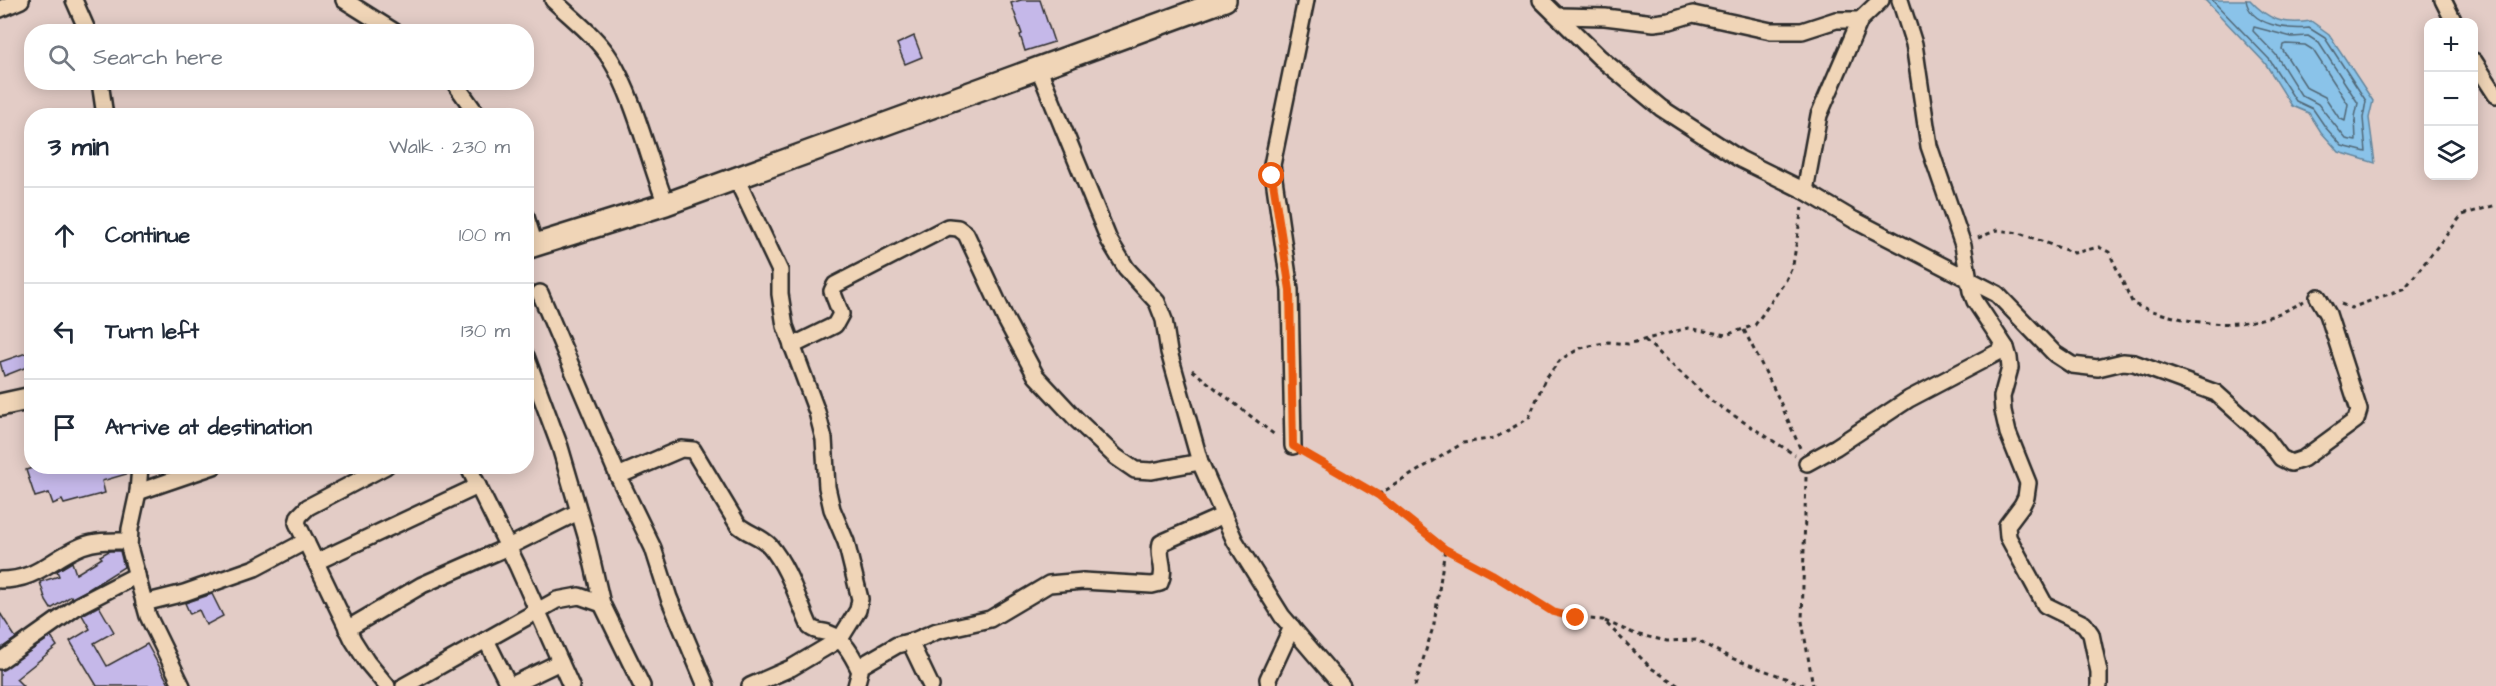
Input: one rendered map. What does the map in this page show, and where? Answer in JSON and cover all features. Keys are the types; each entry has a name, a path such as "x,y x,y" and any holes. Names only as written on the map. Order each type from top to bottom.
{"street":[{"path":"0,9 21,0"},
{"path":"74,0 84,24"},
{"path":"344,0 382,24"},
{"path":"553,0 597,41 612,60 666,204"},
{"path":"534,245 666,204 1226,0"},
{"path":"1293,446 1290,290 1272,165 1306,0"},
{"path":"1541,0 1599,57 1661,108 1740,159 1805,191 1854,220 1997,294 2055,354 2072,365 2097,368 2123,362 2134,363 2216,393 2266,438 2281,458 2291,463 2303,459 2356,420 2359,410 2328,314 2318,297"},
{"path":"1805,191 1819,115 1860,20 1881,0"},
{"path":"1900,0 1914,44 1929,146 1962,245 1975,301 2006,348 2010,368 2002,397 2003,411 2008,433 2028,483 2026,497 2007,525 2007,537 2045,605 2084,624 2091,634 2099,672 2099,686"},
{"path":"2443,0 2452,18"},
{"path":"1559,16 1605,17 1654,23 1693,14 1771,31 1802,31 1836,20 1860,20"},
{"path":"1038,67 1108,240 1126,268 1157,302 1164,320 1169,352 1200,462 1235,541 1292,627 1342,686"},
{"path":"2478,67 2496,96"},
{"path":"101,90 104,108"},
{"path":"460,90 472,108"},
{"path":"736,178 780,272 780,294 785,326 817,412 824,439 829,498 846,542 860,599 858,610 840,639 777,681 750,686"},
{"path":"792,346 835,325 841,314 832,291 835,285 948,227 958,228 966,234 1006,320 1036,376 1100,442 1135,470 1152,471 1200,462"},
{"path":"540,293 618,476 653,548 669,598 706,686"},
{"path":"1807,463 1836,447 1909,399 2006,348"},
{"path":"534,395 560,447 587,539 602,604 642,686"},
{"path":"0,405 24,400"},
{"path":"618,476 681,449 693,450 738,525 747,533 765,542 777,556 810,627 840,639 859,667 860,675 856,686"},
{"path":"139,474 129,541 136,575 154,631 182,686"},
{"path":"138,492 191,474"},
{"path":"371,474 304,510 297,523 363,657 387,686"},
{"path":"472,474 571,686"},
{"path":"316,562 478,486"},
{"path":"347,628 422,585 508,547 578,512"},
{"path":"859,667 897,645 937,631 990,619 1049,584 1083,581 1152,585 1160,583 1164,574 1161,543 1224,516"},
{"path":"0,580 25,578 66,554 94,542 129,541"},
{"path":"144,603 184,593 255,568 306,541"},
{"path":"0,660 79,605 136,575"},
{"path":"404,686 537,611 570,596 579,596 602,604"},
{"path":"1269,686 1268,679 1292,627"},
{"path":"486,639 509,686 560,662"},
{"path":"910,642 931,686"}],"path":[{"path":"1378,495 1463,443 1495,438 1529,418 1545,379 1561,359 1592,344 1628,344 1688,328 1726,335 1755,325 1786,280 1793,265 1805,191"},
{"path":"1962,245 1997,230 2019,233 2074,253 2099,247 2109,252 2133,304 2169,318 2237,324 2267,319 2312,296 2330,299 2351,308 2405,288 2462,215 2496,205"},
{"path":"1744,330 1779,397 1807,463 1802,621 1813,686"},
{"path":"1645,340 1713,402 1807,463"},
{"path":"1169,352 1269,432 1378,495 1445,549 1492,574 1553,612 1576,618 1603,620 1635,634 1667,641 1696,640 1731,658 1807,686"},
{"path":"1415,686 1434,624 1445,549"},
{"path":"1603,620 1651,668 1679,686"}],"water":[{"path":"2205,0 2250,0 2263,12 2277,20 2311,21 2329,34 2373,101 2369,118 2375,163 2339,152 2321,132 2309,113 2292,106 2265,63"}],"building":[{"path":"1021,0 1040,0 1054,42 1025,51 1020,35 1022,34 1011,3"},
{"path":"914,36 922,57 905,64 897,44"},
{"path":"24,354 24,368 4,376 0,362"},
{"path":"27,474 126,474 102,481 105,493 64,504 62,500 53,504 49,493 35,497"},
{"path":"109,551 120,551 124,567 51,609 40,582 59,576 57,571 72,562 76,574"},
{"path":"212,594 223,616 206,625 199,610 190,614 185,603"},
{"path":"99,606 114,632 94,643 107,666 147,644 170,686 97,686 70,641 90,629 82,615"},
{"path":"0,613 16,638 0,649"},
{"path":"51,637 57,646 16,679 23,686 0,686 0,671"}],"route":[{"path":"1272,176 1290,290 1293,446 1378,495 1445,549 1492,574 1553,612 1576,618"}]}
